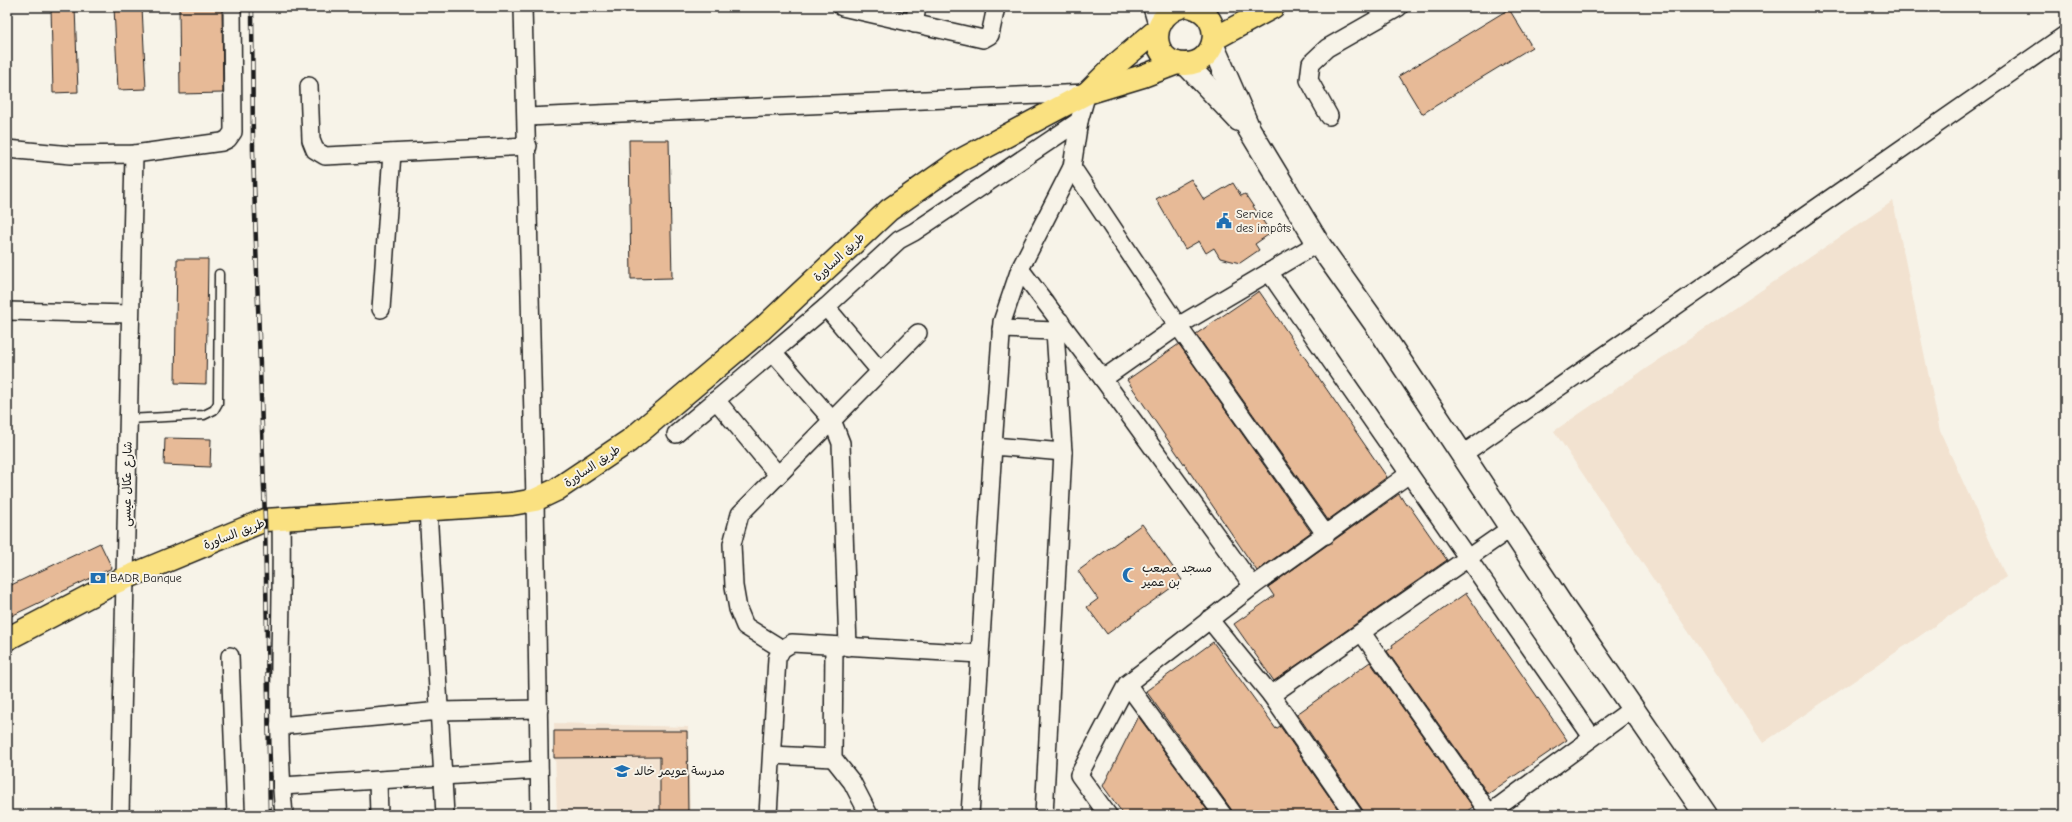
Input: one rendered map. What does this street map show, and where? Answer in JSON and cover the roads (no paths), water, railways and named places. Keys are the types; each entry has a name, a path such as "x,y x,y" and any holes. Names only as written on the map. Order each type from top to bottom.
{"main road":[{"path":"1087,92 1143,76 1181,63 1202,59 1214,43 1273,7"},
{"path":"1087,92 1114,66 1157,20 1168,13 1194,8 1206,14 1211,22 1214,43 1249,130 1318,243 1379,329 1463,454 1510,528 1706,815"},
{"path":"1157,20 1159,46 1169,59 1181,63 1249,130"},
{"name":"طريق الساورة","path":"7,639 40,620 126,578 265,520 512,504 535,500 556,490 629,441 686,394 762,329 889,210 959,160 1087,92"}],"street":[{"path":"7,149 71,155 134,154 222,142 228,139 233,132 232,7"},
{"path":"523,7 528,146 540,815"},
{"path":"842,7 914,24 985,38 990,35 996,7"},
{"path":"914,24 916,7"},
{"path":"1329,116 1309,80 1311,63 1327,48 1399,7"},
{"path":"1463,454 2065,35"},
{"path":"309,86 311,140 315,150 325,156 528,146"},
{"path":"527,117 1087,92 1079,121 1072,167 1020,270 1001,329 970,815"},
{"path":"676,434 826,307 899,240 914,232 1079,121"},
{"path":"381,309 392,153"},
{"name":"شارع عكال عيسى","path":"120,815 134,154"},
{"path":"1072,167 1178,326 1326,535"},
{"path":"1103,379 1178,326 1318,243"},
{"path":"1020,270 1057,326 1103,379 1253,586"},
{"path":"1269,272 1592,737"},
{"path":"826,307 880,371"},
{"path":"7,311 130,314"},
{"path":"1001,329 1057,326"},
{"path":"1044,815 1063,452 1057,326"},
{"path":"782,649 745,626 738,609 734,586 732,544 740,514 918,333"},
{"path":"773,352 832,420 842,443 841,646 833,758 852,782 869,815"},
{"path":"716,400 778,475"},
{"path":"993,446 1063,452"},
{"path":"1108,815 1079,775 1127,684 1253,586 1409,474"},
{"path":"428,509 444,775 445,815"},
{"path":"281,520 282,598 279,632 279,726 284,815"},
{"path":"1271,695 1362,633 1510,528"},
{"path":"1209,619 1271,695 1354,815"},
{"path":"1362,633 1488,814 1633,708"},
{"path":"768,815 777,658 782,649 792,643 980,654"},
{"path":"230,656 236,815"},
{"path":"1127,684 1223,815"},
{"path":"279,726 440,711 539,709"},
{"path":"772,755 833,758"},
{"path":"282,786 539,770"},
{"path":"378,780 379,815"}],"lane":[{"path":"128,419 204,415 214,410 218,403 219,274"}],"railway":[{"path":"252,7 253,151 265,520 270,815"}],"place":[{"name":"Service des impôts","path":"1224,221"},
{"name":"مسجد مصعب بن عمير","path":"1130,575"},
{"name":"BADR Banque","path":"98,578"},
{"name":"مدرسة عويمر خالد","path":"622,771"}]}
